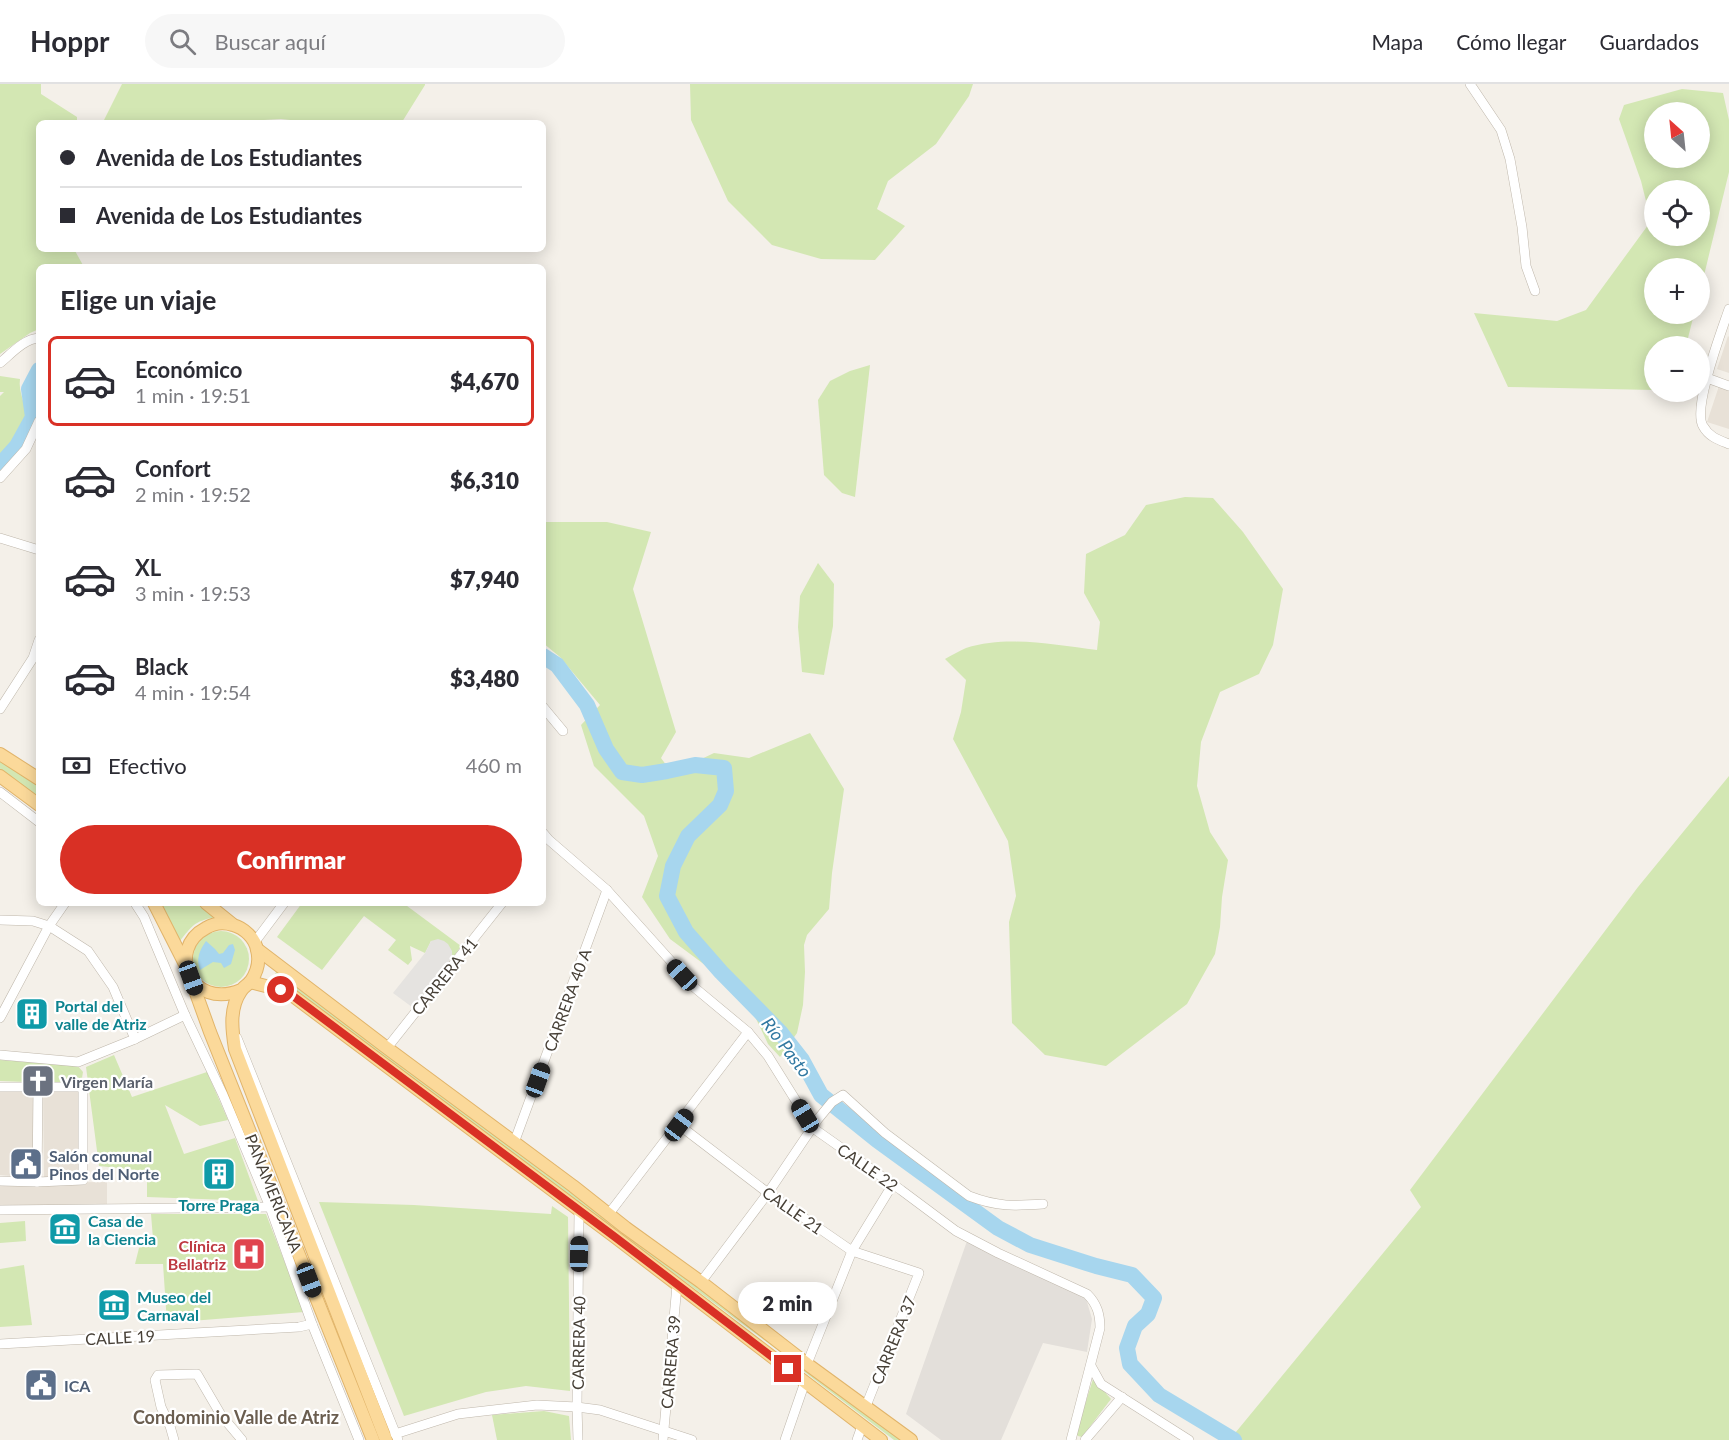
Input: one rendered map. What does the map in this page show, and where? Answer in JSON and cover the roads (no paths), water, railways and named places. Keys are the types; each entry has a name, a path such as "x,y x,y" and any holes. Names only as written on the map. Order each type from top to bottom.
{"main road":[{"path":"0,754 36,777"},
{"path":"0,776 36,803"},
{"name":"PANAMERICANA","path":"156,906 189,973 229,1093 373,1440"},
{"path":"210,906 249,934 256,946 387,1048 911,1440"},
{"path":"232,924 210,925 201,930 188,947 186,957 189,973 198,987 208,993 219,995 230,995 246,986 281,990 293,996 881,1440"},
{"path":"256,946 258,961 256,972 234,1006 231,1027 235,1049 393,1438"},
{"path":"768,1355 766,1345 771,1340 776,1341"}],"street":[{"path":"1470,84 1500,130 1510,159 1522,227 1526,266 1535,291"},
{"path":"1710,369 1729,309"},
{"path":"0,363 24,343 36,338"},
{"path":"1710,379 1729,386"},
{"path":"1702,402 1700,411 1702,425 1712,437 1729,444"},
{"path":"0,478 26,449 36,427"},
{"path":"0,538 36,549"},
{"path":"0,709 36,660"},
{"path":"546,711 563,731"},
{"path":"0,792 36,816"},
{"name":"CALLE 22","path":"546,840 607,890 695,988 748,1032 768,1056 813,1128 965,1236 1087,1294 1094,1300 1100,1317 1100,1328 1091,1366"},
{"name":"CARRERA 40 A","path":"514,1143 607,890"},
{"path":"0,1018 49,926 63,906"},
{"path":"137,906 144,917 185,1016 229,1093 312,1324 359,1440"},
{"path":"256,946 282,906"},
{"name":"CARRERA 41","path":"387,1048 499,906"},
{"path":"0,920 33,921 49,926 88,951 112,987 135,1039"},
{"path":"0,1055 78,1062 185,1016"},
{"path":"608,1215 748,1032"},
{"path":"0,1087 83,1087 83,1180 0,1181"},
{"path":"37,1182 38,1087"},
{"path":"701,1282 768,1193 818,1119 832,1102 843,1095 885,1133 969,1196 1005,1206 1043,1204"},
{"name":"CALLE 21","path":"679,1125 768,1193 852,1251 919,1274"},
{"path":"807,1364 852,1251 897,1187"},
{"path":"0,1210 270,1207"},
{"name":"CARRERA 40","path":"579,1211 577,1407 579,1440"},
{"name":"CARRERA 37","path":"866,1406 919,1274"},
{"name":"CARRERA 39","path":"664,1435 677,1285"},
{"name":"CALLE 19","path":"0,1344 299,1327 312,1324"},
{"path":"330,1372 342,1365"},
{"path":"1091,1366 1101,1384 1189,1440"},
{"path":"1071,1440 1091,1366"},
{"path":"174,1440 161,1407 155,1380 158,1375 197,1374 221,1415 242,1440"},
{"path":"785,1440 805,1382"},
{"path":"1085,1440 1122,1397"},
{"path":"393,1438 458,1414 537,1405 600,1410 664,1435 692,1440"},
{"path":"857,1440 862,1426"}],"water":[{"path":"206,941 219,954 233,944 235,950 231,964 224,968 221,963 213,962 200,970 199,955"}],"waterway":[{"name":"Río Pasto","path":"0,465 17,446 33,417 29,389 36,376"},
{"name":"Río Pasto","path":"546,658 557,665 587,705 606,749 622,772 642,775 695,765 724,768 726,791 720,805 688,836 673,866 667,896 686,932 721,972 780,1032 802,1060 821,1095 877,1140 998,1228 1030,1245 1132,1275 1154,1298 1148,1314 1135,1326 1127,1348 1130,1364 1159,1395 1234,1440"}],"place":[{"name":"Portal del valle de Atriz","path":"32,1014"},
{"name":"Virgen María","path":"38,1081"},
{"name":"Salón comunal Pinos del Norte","path":"26,1164"},
{"name":"Torre Praga","path":"219,1174"},
{"name":"Casa de la Ciencia","path":"65,1229"},
{"name":"Clínica Bellatriz","path":"249,1254"},
{"name":"Museo del Carnaval","path":"114,1305"},
{"name":"ICA","path":"41,1385"}],"district":[{"name":"Condominio Valle de Atriz","path":"236,1417"}]}
